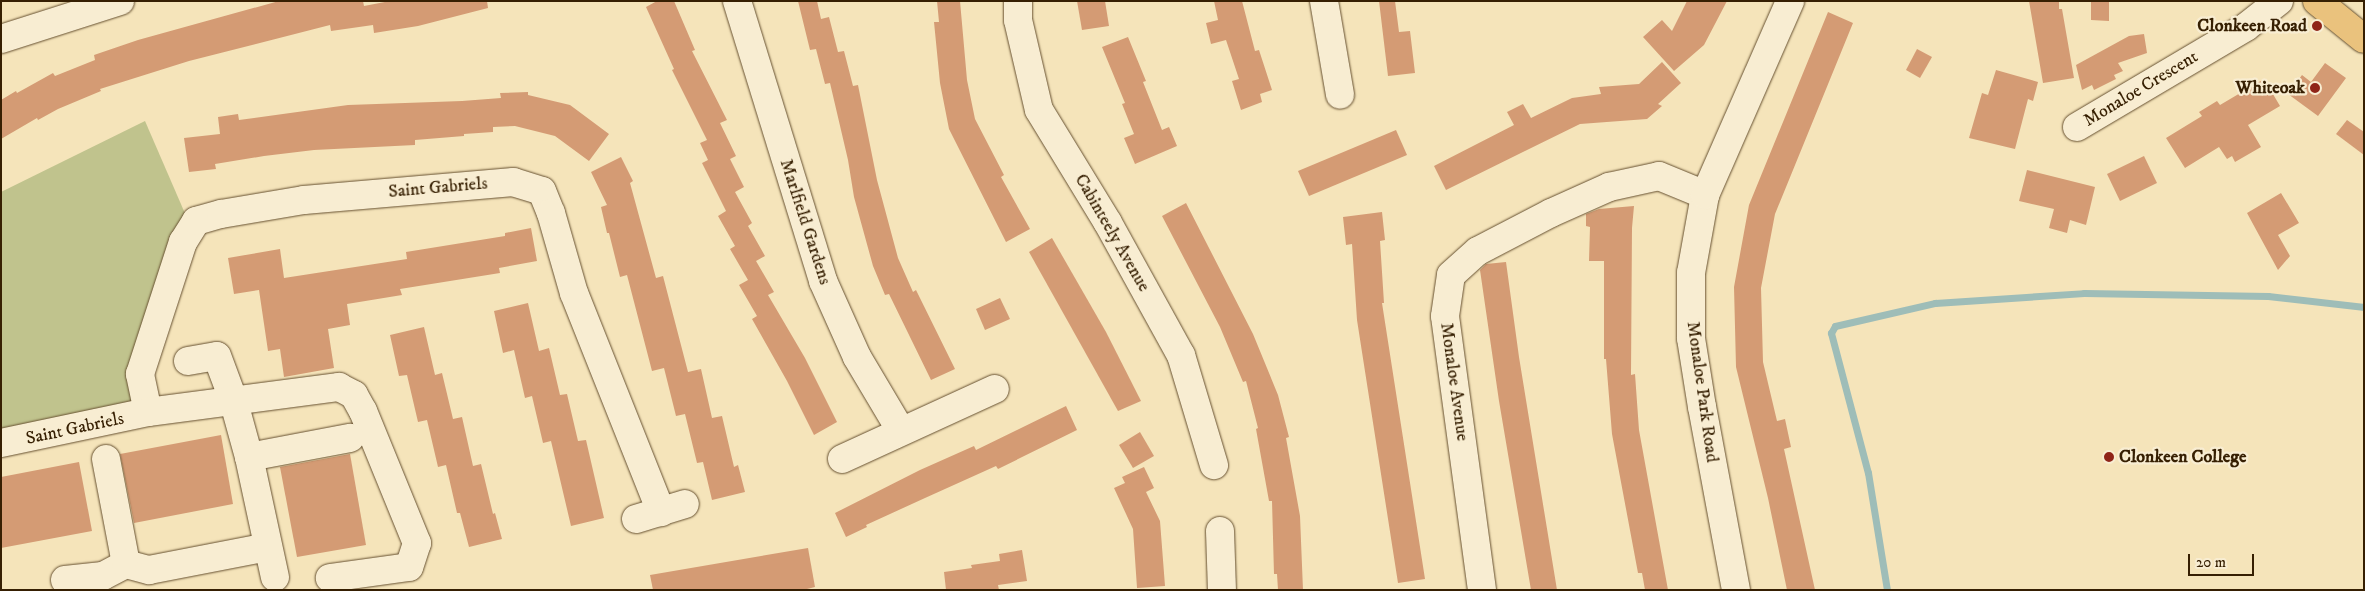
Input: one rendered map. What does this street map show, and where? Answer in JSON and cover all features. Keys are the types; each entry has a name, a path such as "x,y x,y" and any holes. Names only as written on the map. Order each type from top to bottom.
{"main road":[{"path":"2317,1 2364,39"}],"street":[{"path":"1,38 120,1"},
{"name":"Marlfield Gardens","path":"737,1 823,281 857,357 900,432"},
{"name":"Cabinteely Avenue","path":"1018,1 1018,20 1039,110 1108,223 1181,355 1214,465"},
{"path":"1324,1 1340,96"},
{"name":"Monaloe Park Road","path":"1736,590 1703,417 1691,338 1691,273 1705,195 1790,1"},
{"name":"Monaloe Crescent","path":"2077,127 2246,27 2279,1"},
{"name":"Monaloe Avenue","path":"1482,590 1445,316 1451,275 1478,251 1551,213 1609,187 1658,176 1705,195"},
{"name":"Saint Gabriels","path":"148,412 140,374 182,242 196,221 222,214 304,200 513,182 542,190 551,213 574,293 661,512"},
{"path":"188,361 217,356 233,399 249,456 275,577"},
{"name":"Saint Gabriels","path":"1,443 148,412 233,399 339,387 354,394 417,543 409,567 330,578"},
{"path":"842,459 994,387"},
{"path":"249,456 350,438"},
{"path":"106,459 126,564"},
{"path":"1220,531 1222,590"},
{"path":"65,580 103,576 126,564 148,570 268,547"}],"green space":[{"path":"145,121 190,225 131,406 1,433 1,192"}],"building":[{"path":"279,1 363,1 364,6 390,1 487,1 488,8 418,26 374,33 373,25 331,31 330,25 189,61 100,89 101,91 58,109 38,120 37,118 1,139 1,100 16,91 17,93 53,73 55,76 95,60 94,55 138,40"},
{"path":"657,1 674,1 695,50 692,51 727,120 720,123 736,156 730,159 744,187 735,192 752,223 748,226 765,256 756,261 774,292 768,295 805,358 837,422 814,435 787,381 752,319 757,316 739,285 748,280 730,249 735,246 718,216 726,211 702,163 708,160 700,143 707,140 672,70 674,69 646,7"},
{"path":"798,1 817,1 821,19 829,17 838,52 844,51 853,86 858,85 877,180 898,258 913,292 916,290 955,369 931,380 889,294 885,295 873,266 854,197 848,160 830,83 825,84 816,49 810,50"},
{"path":"937,1 960,1 967,80 975,119 1004,175 1001,177 1030,229 1006,242 949,129 940,83 934,22 939,22"},
{"path":"1077,1 1105,1 1109,26 1082,30"},
{"path":"1214,1 1242,1 1255,51 1259,50 1272,90 1260,94 1262,102 1241,110 1232,81 1239,79 1226,40 1211,44 1206,23 1218,20"},
{"path":"1379,1 1395,1 1399,32 1410,31 1415,73 1388,76"},
{"path":"1687,1 1727,1 1704,45 1674,71 1643,37 1662,20 1672,31"},
{"path":"2029,1 2059,1 2059,9 2062,9 2074,78 2043,83"},
{"path":"2091,1 2109,1 2109,21 2091,20"},
{"path":"1828,12 1853,23 1775,214 1761,288 1763,362 1777,421 1785,419 1791,447 1784,449 1815,590 1787,590 1768,498 1736,367 1734,287 1749,205"},
{"path":"2144,34 2147,53 2118,63 2123,71 2114,75 2116,79 2094,90 2092,85 2082,90 2076,65 2129,36"},
{"path":"1128,37 1146,81 1143,82 1162,130 1169,127 1177,146 1135,164 1124,138 1134,134 1122,104 1125,103 1102,47"},
{"path":"1917,49 1932,57 1920,78 1906,70"},
{"path":"1662,62 1681,83 1658,104 1662,106 1647,119 1580,124 1446,190 1434,166 1514,125 1507,112 1523,104 1531,118 1572,98 1601,94 1599,87 1639,84"},
{"name":"Whiteoak","path":"2325,63 2346,78 2318,116 2288,94 2302,75 2311,82"},
{"path":"1996,70 2038,82 2033,101 2028,99 2015,149 1969,138 1982,93 1988,95"},
{"path":"2264,79 2280,106 2248,125 2261,147 2235,162 2232,156 2227,159 2219,147 2185,168 2166,138 2202,116 2199,112 2217,101 2220,105"},
{"path":"528,92 528,95 570,105 609,134 589,161 555,136 515,126 493,127 493,132 415,140 415,145 314,150 264,156 215,164 216,169 189,172 184,138 220,134 218,117 238,114 239,120 348,105 462,101 501,98 500,93"},
{"path":"2347,120 2364,132 2364,155 2336,134"},
{"path":"1396,130 1407,155 1309,196 1298,171"},
{"path":"2144,156 2157,183 2120,201 2107,174"},
{"path":"621,157 633,181 630,183 656,278 663,276 688,372 701,369 712,418 722,416 734,467 738,465 745,492 712,500 703,462 697,463 685,414 676,416 664,368 652,371 627,275 620,277 609,233 607,233 601,207 607,205 591,172"},
{"path":"2027,170 2095,187 2086,225 2070,220 2067,233 2049,228 2054,209 2019,201"},
{"path":"2281,193 2299,223 2278,235 2290,256 2278,270 2247,213"},
{"path":"1186,203 1253,334 1278,395 1289,437 1286,438 1300,516 1303,590 1278,590 1277,574 1274,574 1272,501 1269,501 1256,429 1258,428 1246,381 1243,382 1220,327 1162,216"},
{"path":"1634,206 1632,228 1631,375 1635,374 1639,430 1668,590 1645,590 1642,573 1638,573 1612,434 1606,359 1604,359 1604,261 1589,261 1590,227 1586,226 1586,214 1599,209"},
{"path":"1382,212 1385,240 1380,241 1384,303 1382,303 1425,579 1398,583 1357,320 1352,244 1346,245 1343,217"},
{"path":"531,228 537,261 499,268 500,273 400,289 402,295 347,304 350,325 328,329 334,368 284,377 280,349 268,351 259,290 234,294 228,258 280,249 284,278 407,259 406,252 505,236 505,233"},
{"path":"1052,238 1106,332 1141,401 1118,411 1029,252"},
{"path":"1506,262 1519,357 1557,590 1531,590 1499,401 1480,270 1486,264"},
{"path":"1000,298 1010,319 985,330 976,309"},
{"path":"528,303 539,351 549,348 560,395 567,394 578,441 586,440 604,518 571,526 551,441 543,443 532,396 525,398 514,350 503,353 494,311"},
{"path":"424,327 435,375 442,373 453,419 462,417 473,466 481,464 493,514 495,513 502,539 469,547 460,513 457,513 446,465 438,467 427,420 418,422 407,375 399,376 390,335"},
{"path":"1066,406 1077,430 998,469 996,466 866,525 867,527 846,537 835,513 920,470 974,446 976,450"},
{"path":"1140,432 1154,456 1133,468 1119,445"},
{"path":"221,435 233,504 134,523 120,454"},
{"path":"350,454 366,545 297,557 280,467"},
{"path":"79,462 92,531 1,548 1,477"},
{"path":"1144,467 1154,488 1146,492 1160,521 1165,586 1137,588 1133,529 1114,488 1125,483 1122,477"},
{"path":"808,548 815,587 803,590 653,590 650,575"},
{"path":"1022,550 1027,581 998,585 999,590 946,590 944,572 972,568 971,565 1000,561 999,554"}],"waterway":[{"path":"1887,590 1868,473 1831,333 1835,326 1935,303 2084,293 2268,296 2364,307"}],"place":[{"name":"Clonkeen Road","path":"2317,26"},
{"name":"Whiteoak","path":"2315,88"},
{"name":"Clonkeen College","path":"2109,457"}]}
